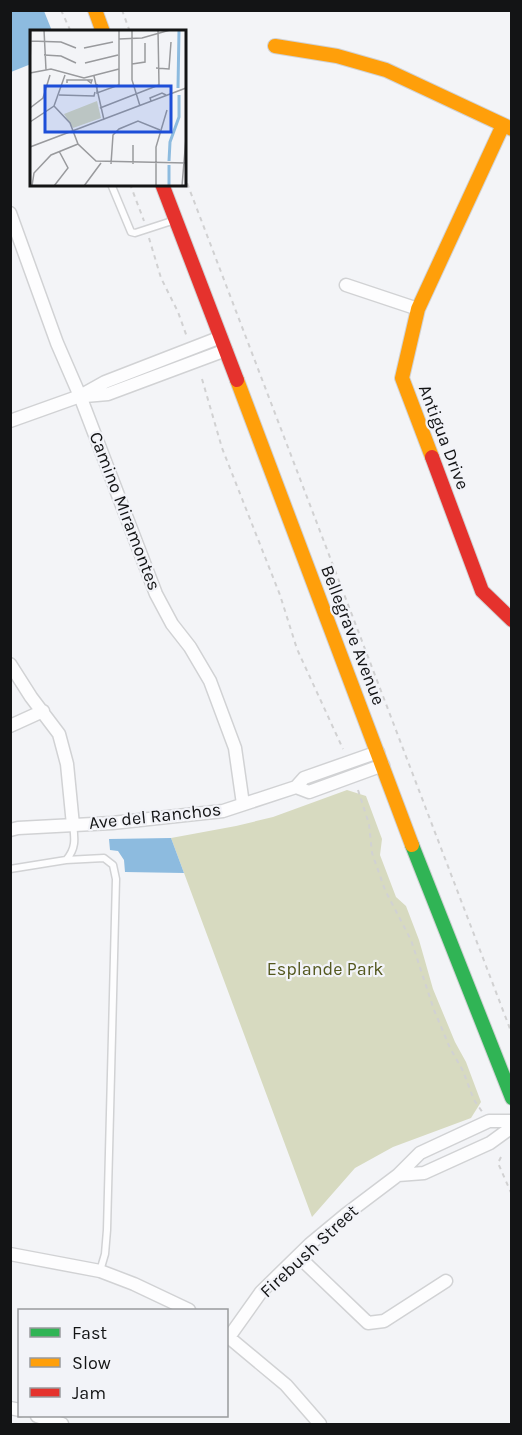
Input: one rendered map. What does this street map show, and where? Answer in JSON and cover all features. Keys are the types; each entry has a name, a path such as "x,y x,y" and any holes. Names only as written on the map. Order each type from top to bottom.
{"main road":[{"path":"96,10 102,30"},
{"path":"275,46 337,56 386,70 507,127"},
{"name":"Antigua Drive","path":"507,127 418,309 402,378 482,591 512,620"},
{"name":"Bellegrave Avenue","path":"163,186 432,897 512,1098"}],"street":[{"name":"Camino Miramontes","path":"10,213 57,343 80,396 156,594 172,624 190,646 210,681 225,715 235,748 243,804"},
{"path":"346,285 418,309"},
{"path":"10,421 80,396 105,382 224,343"},
{"path":"10,664 59,734 67,764 74,825"},
{"path":"10,726 43,711"},
{"name":"Ave del Ranchos","path":"10,830 133,821 222,811 296,787 309,792 381,758"},
{"name":"Firebush Street","path":"228,1336 261,1292 298,1256 345,1215 398,1175 420,1153 489,1121 512,1120"},
{"path":"398,1175 424,1173 490,1143 512,1127"},
{"path":"10,1254 100,1271 134,1284 185,1309"},
{"path":"298,1256 368,1323 384,1321 446,1281"},
{"path":"228,1336 286,1385 320,1425"},
{"path":"40,1417 62,1425"}],"lane":[{"path":"112,186 131,232 147,230 175,220"},
{"path":"66,860 72,853 75,843 74,825"},
{"path":"10,869 66,860 104,858 113,865 116,879 107,1230 105,1254 100,1271"}],"path":[{"path":"61,10 69,30"},
{"path":"122,10 129,30"},
{"path":"186,180 512,1034"},
{"path":"131,186 147,230 154,261 187,337"},
{"path":"202,380 222,448 280,595 297,649 343,749"},
{"path":"358,790 369,824 372,853 385,890 411,940 434,1010 450,1048 463,1071 474,1100 484,1114"},
{"path":"501,1157 498,1163 512,1195"}],"green space":[{"name":"Esplande Park","path":"347,790 366,796 382,839 380,855 396,897 406,906 419,940 433,989 466,1062 481,1102 471,1118 393,1147 355,1168 312,1217 171,838 273,817"}],"water":[{"path":"10,11 44,11 52,30 30,30 30,64 11,72"},
{"path":"171,838 184,873 125,872 124,860 118,851 110,850 109,839"}],"traffic: fast":[{"path":"412,845 512,1098"}],"traffic: slow":[{"path":"95,10 102,30"},
{"path":"275,46 337,56 386,70 512,129"},
{"path":"432,457 402,378 418,309 503,125"},
{"path":"237,380 412,845"}],"traffic: jam":[{"path":"163,186 237,380"},
{"path":"432,457 482,591 512,620"}]}
